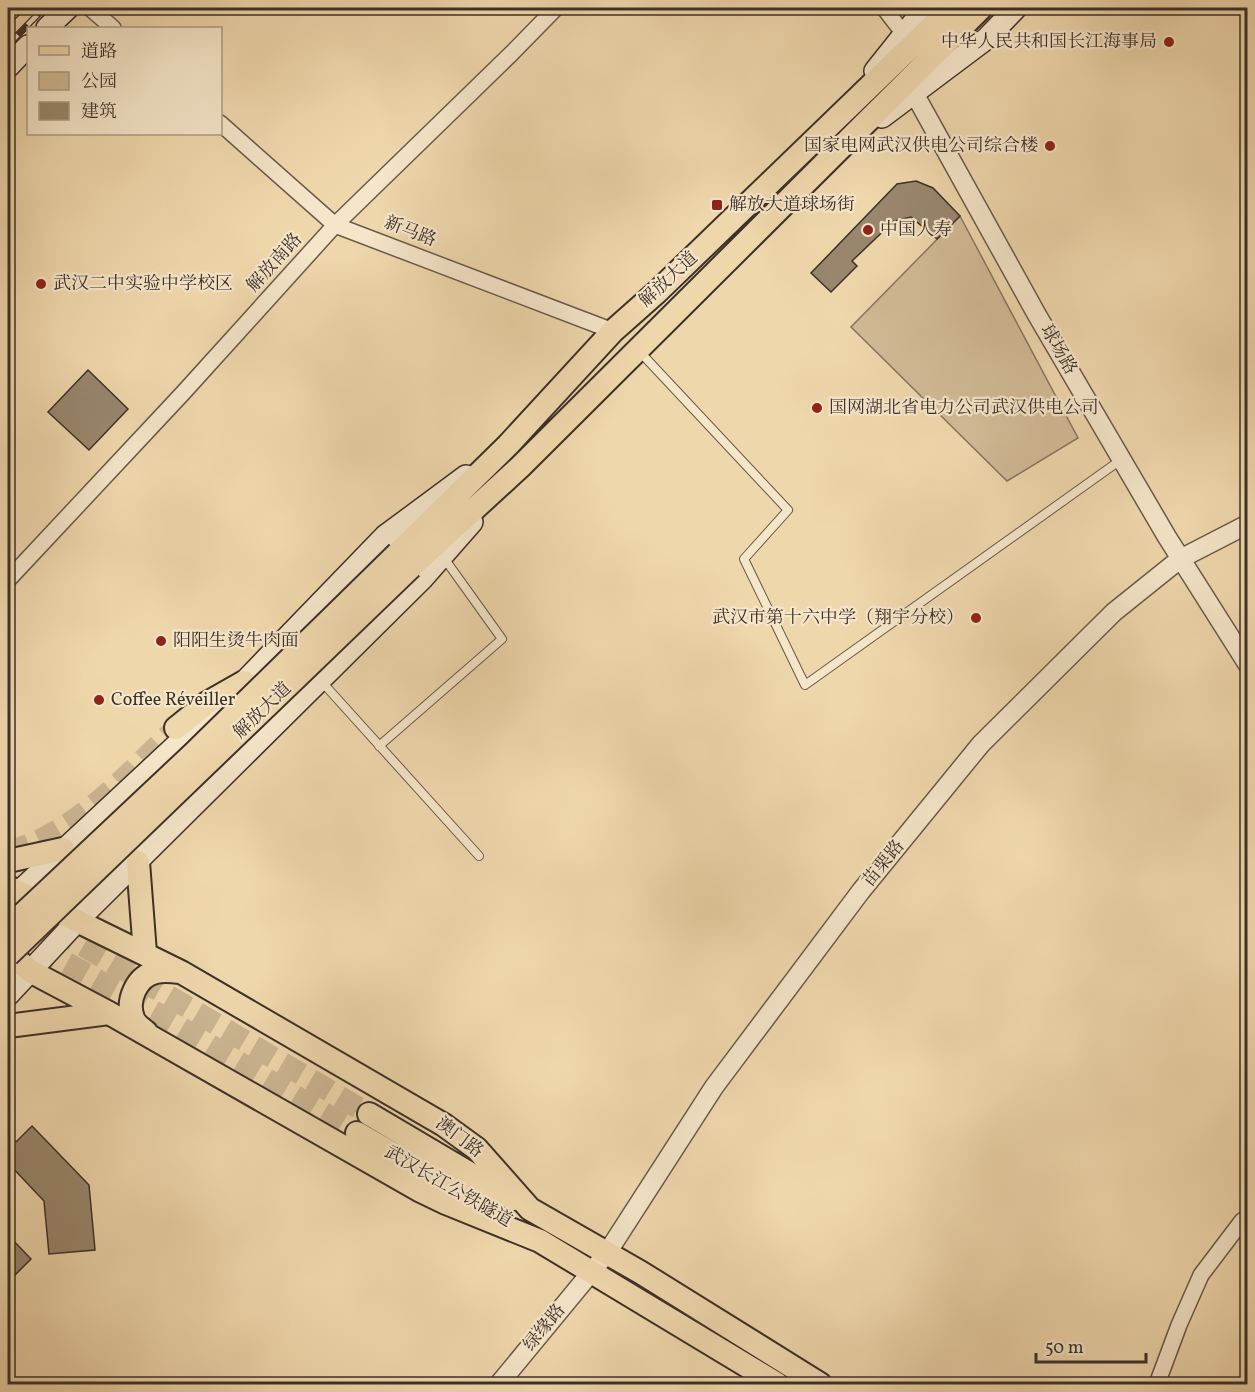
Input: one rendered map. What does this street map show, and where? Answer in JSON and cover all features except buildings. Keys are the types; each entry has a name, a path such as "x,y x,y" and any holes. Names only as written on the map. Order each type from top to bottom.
{"main road":[{"path":"48,27 68,8"},
{"name":"解放大道","path":"836,121 924,8"},
{"name":"解放大道","path":"8,953 405,560 613,331 836,121 951,8"},
{"name":"解放大道","path":"848,142 986,39 1016,8"},
{"name":"解放大道","path":"30,971 78,920 422,579 520,468 977,12"},
{"path":"8,67 27,47"},
{"name":"解放大道","path":"11,893 63,849 244,682 385,536 508,445"},
{"name":"解放大道","path":"8,928 194,753 405,560 520,468"},
{"path":"176,728 207,703 244,682"},
{"path":"8,861 63,849"},
{"path":"138,862 145,953"},
{"name":"澳门路","path":"11,893 78,920 181,972 444,1125 477,1149 530,1209 607,1252 820,1384"},
{"path":"8,953 30,971 109,1013 419,1190 540,1241 777,1384"},
{"path":"8,995 30,971"},
{"path":"153,1039 134,1020 130,1001 135,988 144,977 154,972 181,972"},
{"path":"8,1026 109,1013"},
{"name":"武汉长江公铁隧道","path":"530,1209 363,1124 470,1197 540,1241"}],"street":[{"path":"90,8 112,27"},
{"name":"解放南路","path":"8,580 183,393 335,225 556,8"},
{"path":"884,8 904,34"},
{"name":"球场路","path":"914,93 1037,315 1180,559 1248,665"},
{"name":"新马路","path":"222,125 335,225 613,331"},
{"name":"苗栗路","path":"592,1272 714,1087 861,891 981,744 1114,612 1180,559 1248,524"},
{"path":"1157,1384 1201,1275 1242,1221 1248,1217"},
{"name":"绿缘路","path":"499,1384 592,1272"}],"lane":[{"path":"638,350 788,510 744,559 805,685 1122,459"},
{"path":"380,746 502,639 443,556"},
{"path":"321,681 479,856"}],"green space":[{"path":"960,216 1078,438 1007,481 851,327"}],"tunnel":[{"path":"8,852 33,843 78,817 99,801 176,728"},
{"path":"25,915 77,942 369,1114"},
{"path":"9,931 155,1012 357,1133"}],"railway":[{"path":"8,45 44,8"}],"place":[{"name":"中华人民共和国长江海事局","path":"1169,42"},
{"name":"国家电网武汉供电公司综合楼","path":"1050,146"},
{"name":"解放大道球场街","path":"717,205"},
{"name":"中国人寿","path":"868,230"},
{"name":"武汉二中实验中学校区","path":"41,284"},
{"name":"国网湖北省电力公司武汉供电公司","path":"817,408"},
{"name":"武汉市第十六中学（翔宇分校）","path":"976,618"},
{"name":"阳阳生烫牛肉面","path":"161,641"},
{"name":"Coffee Réveiller","path":"99,700"}]}
